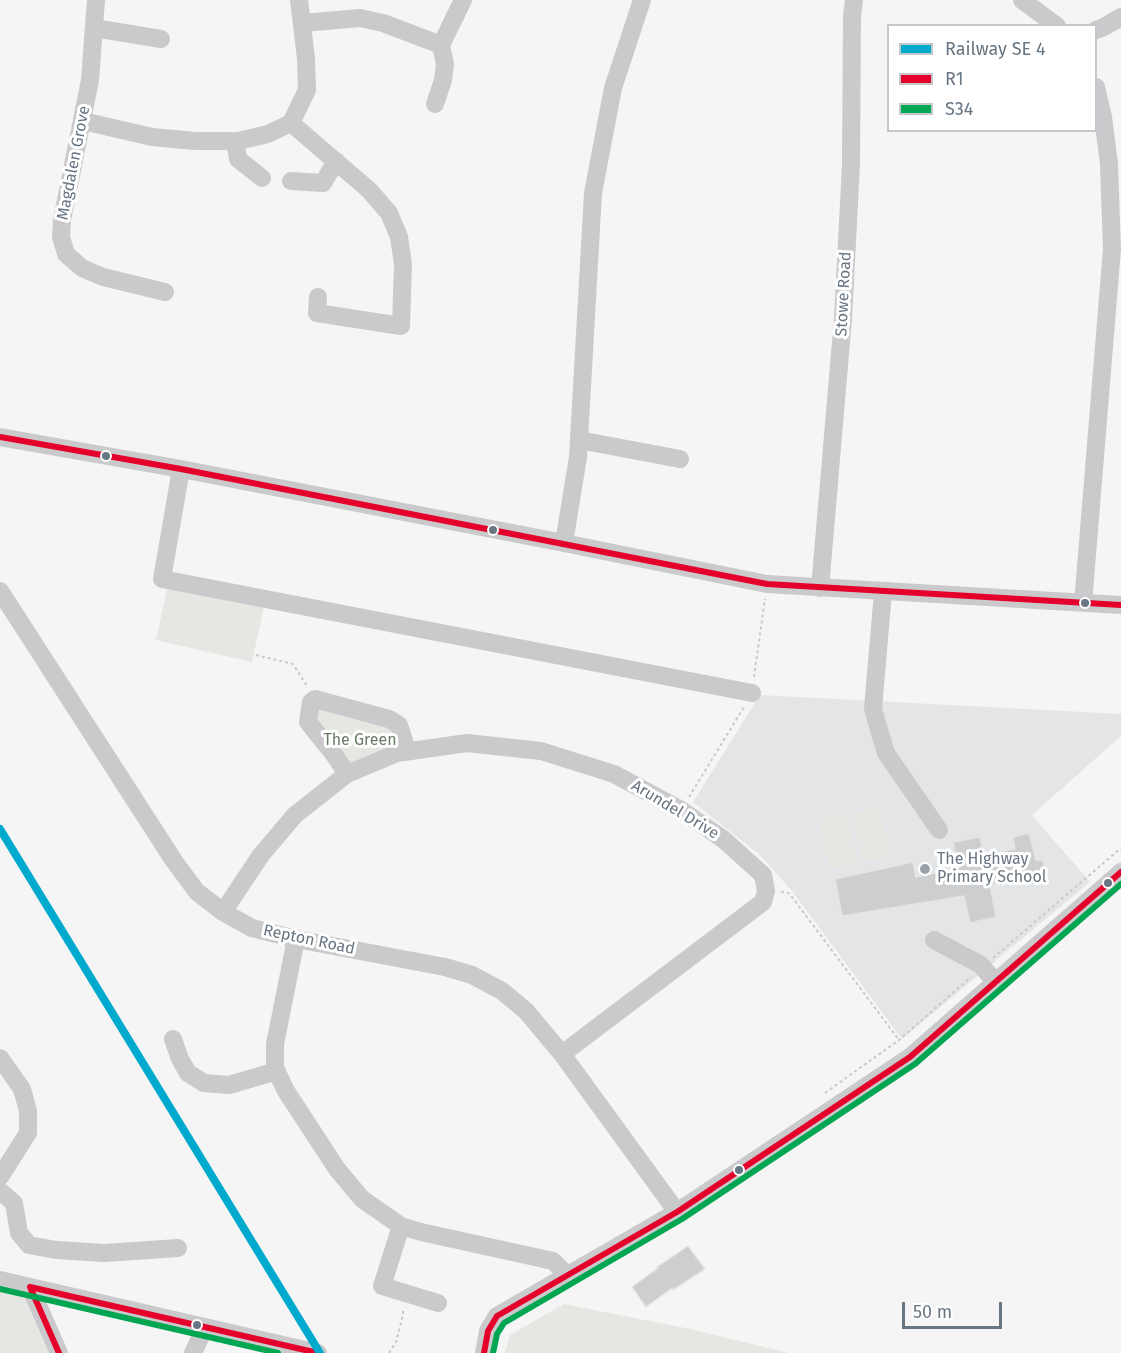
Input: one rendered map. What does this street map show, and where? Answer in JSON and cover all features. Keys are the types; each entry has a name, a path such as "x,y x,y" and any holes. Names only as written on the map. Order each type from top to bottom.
{"street":[{"name":"Magdalen Grove","path":"96,0 90,81 62,220 61,237 66,254 82,268 103,277 165,292"},
{"path":"83,121 152,137 195,141 235,141 268,134 291,123 307,90 303,23 299,0"},
{"path":"435,104 444,80 445,37 463,0"},
{"path":"564,543 579,440 593,193 613,88 642,0"},
{"name":"Stowe Road","path":"820,588 843,320 851,164 854,0"},
{"path":"1022,0 1053,24"},
{"path":"1097,29 1121,17"},
{"path":"303,23 360,18 445,37"},
{"path":"94,28 161,39"},
{"path":"1083,603 1112,249 1109,164 1103,117 1097,94"},
{"path":"291,123 369,190 389,213 399,237 403,264 401,326 316,313 318,297"},
{"path":"235,141 238,159 262,178"},
{"path":"291,181 323,183 336,161"},
{"path":"0,437 181,469 767,584 1121,605"},
{"path":"579,440 680,459"},
{"path":"181,469 162,579 752,693"},
{"name":"Repton Road","path":"0,591 174,861 197,892 223,912 252,928 296,939 445,966 472,975 502,991 526,1011 562,1054 677,1212"},
{"path":"883,592 873,709 886,753 939,830"},
{"path":"347,774 308,722 311,702 315,699 389,719 399,725 408,750"},
{"name":"Arundel Drive","path":"223,912 261,855 295,815 347,774 408,750 467,743 541,751 614,774 681,810 723,839 763,875 766,891"},
{"path":"483,1353 488,1331 497,1317 566,1274 677,1212 910,1057 1121,872"},
{"path":"562,1054 763,902 766,891"},
{"path":"296,939 275,1044 277,1071 286,1091 337,1169 362,1199 401,1226 553,1261 566,1274"},
{"path":"934,940 982,966 995,982"},
{"path":"173,1039 188,1073 204,1083 229,1085 277,1071"},
{"path":"0,1058 22,1089 28,1111 28,1133 0,1177"},
{"path":"0,1191 14,1203 20,1233 29,1245 56,1250 104,1253 178,1248"},
{"path":"401,1226 382,1286 438,1303"},
{"path":"0,1280 318,1353"},
{"path":"30,1287 59,1353"},
{"path":"194,1353 205,1327"}],"path":[{"path":"256,655 293,664 315,699"},
{"path":"820,1097 899,1040 1121,848"},
{"path":"766,891 789,893 899,1040"},
{"path":"389,1353 396,1342 403,1315 402,1292"}],"shaded area":[{"name":"The Highway Primary School","path":"760,695 1121,714 1121,736 1032,815 1090,882 902,1039 792,891 760,855 693,802"}],"green space":[{"path":"168,585 264,606 252,662 156,640"},
{"name":"The Green","path":"317,708 393,726 400,750 353,767 319,726 316,717"},
{"path":"880,808 891,856 863,862 851,813"},
{"path":"847,814 857,863 830,869 818,820"},
{"path":"0,1288 28,1295 53,1353 0,1353"},
{"path":"564,1304 690,1329 789,1353 505,1353 510,1335"}],"building":[{"path":"1029,833 1036,860 1043,860 1046,875 1027,879 1026,872 1006,877 1007,881 990,885 996,917 970,923 964,896 842,916 835,879 913,862 916,877 959,868 953,842 980,837 984,855 1015,849 1013,837"},
{"path":"688,1246 705,1269 673,1290 672,1288 646,1307 632,1287"}],"transit line":[{"name":"R1","path":"0,437 181,469 767,584 1121,605"},
{"path":"0,829 320,1353"},
{"name":"R1","path":"484,1353 488,1331 497,1316 677,1212 910,1057 1121,872"},
{"name":"S34","path":"493,1353 497,1334 504,1323 682,1219 915,1064 1121,884"},
{"name":"R1","path":"30,1287 318,1353"},
{"name":"R1","path":"30,1287 59,1353"},
{"name":"S34","path":"0,1289 278,1353"}],"place":[{"name":"The Highway Primary School","path":"925,869"}]}
